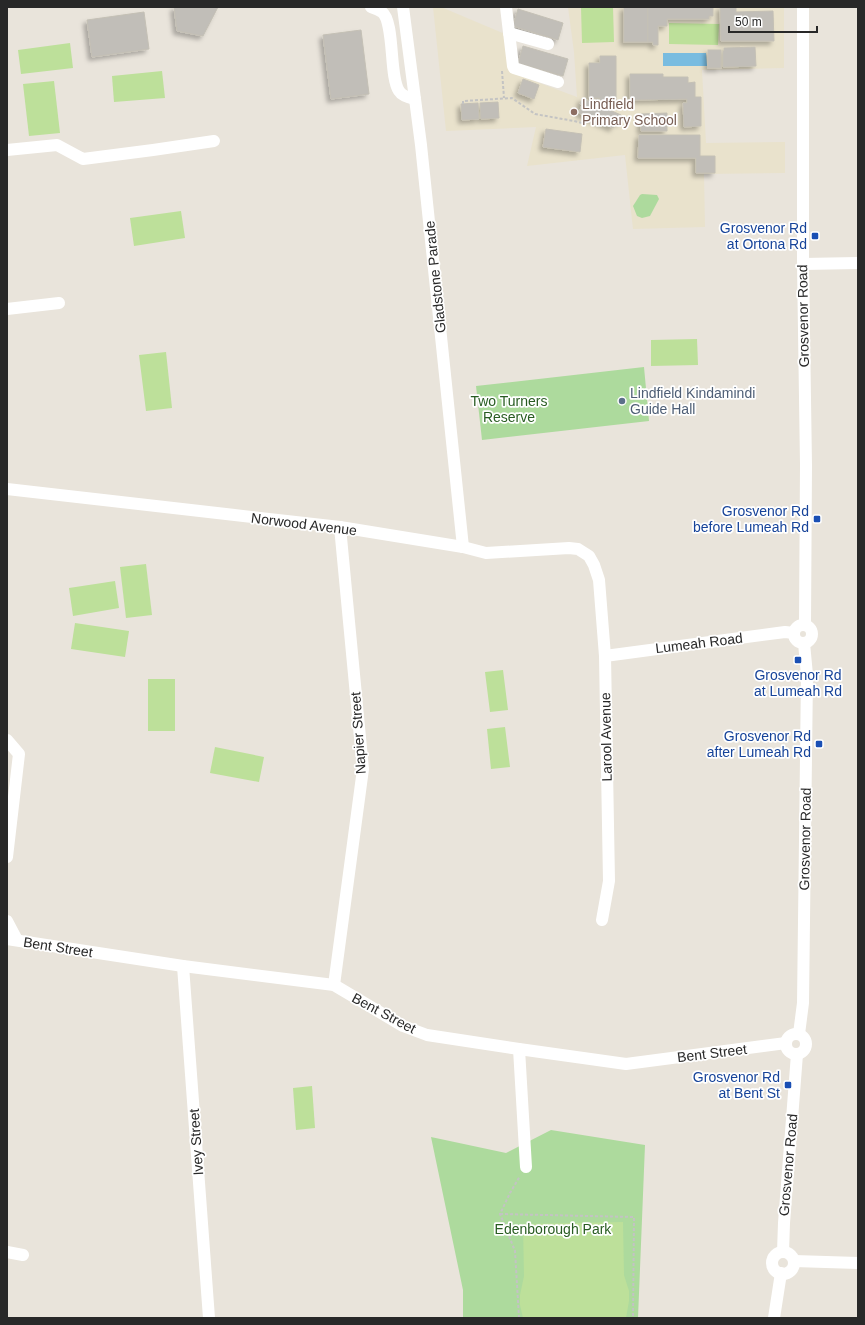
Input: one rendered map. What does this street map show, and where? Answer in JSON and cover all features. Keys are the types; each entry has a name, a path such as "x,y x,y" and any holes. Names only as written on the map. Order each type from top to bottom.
{"street":[{"path":"371,7 382,12 386,17 399,91 403,95 416,100"},
{"name":"Gladstone Parade","path":"403,7 416,100 463,547"},
{"path":"506,7 514,68 558,82"},
{"name":"Grosvenor Road","path":"803,7 803,264 806,465 805,624"},
{"path":"509,33 548,44"},
{"path":"7,150 57,145 83,159 214,141"},
{"path":"803,264 858,263"},
{"path":"7,309 59,303"},
{"name":"Norwood Avenue","path":"10,488 340,527 463,547 486,553 570,548 578,549 589,556"},
{"name":"Napier Street","path":"334,985 363,769 340,527"},
{"name":"Larool Avenue","path":"589,556 599,580 605,656 610,881 602,920"},
{"path":"805,624 810,627 813,632 810,640 804,643 798,642 794,637 794,634 794,630 799,625 805,624"},
{"name":"Lumeah Road","path":"605,656 785,632 794,634"},
{"name":"Grosvenor Road","path":"799,1034 803,1003 807,699 807,675 804,643"},
{"path":"7,740 19,754 7,857"},
{"path":"7,921 12,940"},
{"name":"Bent Street","path":"12,940 183,966 334,985 397,1023 427,1035 626,1064 786,1043"},
{"name":"Ivey Street","path":"183,966 209,1318"},
{"path":"799,1034 804,1038 806,1045 803,1051 797,1054 789,1051 786,1043 791,1036 799,1034"},
{"path":"519,1049 526,1166"},
{"name":"Grosvenor Road","path":"783,1252 797,1054"},
{"path":"7,1252 23,1255"},
{"path":"783,1252 791,1256 794,1261 794,1265 788,1272 781,1273 775,1270 772,1260 777,1254 783,1252"},
{"path":"794,1261 858,1263"},
{"path":"774,1318 781,1273"}],"path":[{"path":"464,104 463,101 512,98 535,114 586,124"},
{"path":"519,1318 515,1251 500,1214 510,1193 526,1166"},
{"path":"500,1214 634,1216 633,1318"}],"shaded area":[{"name":"Lindfield Primary School","path":"433,7 441,7 505,34 510,72 577,97 574,52 568,7 784,7 784,68 702,70 706,143 785,142 785,173 704,174 705,227 633,229 625,155 527,166 536,127 446,131"}],"green space":[{"path":"581,7 613,7 614,42 582,43"},
{"path":"669,23 719,24 718,45 669,44"},
{"path":"70,43 73,68 21,74 18,50"},
{"path":"162,71 165,98 114,102 112,76"},
{"path":"54,81 60,133 29,136 23,84"},
{"path":"642,194 657,195 659,199 650,216 642,218 637,216 633,206"},
{"path":"181,211 185,238 134,246 130,218"},
{"path":"697,339 698,365 651,366 651,340"},
{"path":"166,352 172,408 146,411 139,355"},
{"name":"Two Turners Reserve","path":"644,367 649,421 482,440 476,386"},
{"path":"146,564 152,615 126,618 120,567"},
{"path":"115,581 119,608 73,616 69,588"},
{"path":"75,623 129,631 125,657 71,649"},
{"path":"503,670 508,710 490,712 485,672"},
{"path":"148,679 175,679 175,731 148,731"},
{"path":"505,727 510,767 491,769 487,729"},
{"path":"215,747 264,757 259,782 210,773"},
{"path":"312,1086 315,1128 296,1130 293,1088"},
{"name":"Edenborough Park","path":"551,1130 645,1145 638,1318 463,1318 463,1290 431,1137 506,1153"},
{"path":"623,1222 624,1275 629,1291 626,1318 523,1318 520,1305 520,1295 524,1276 523,1224"}],"water":[{"path":"663,53 706,53 707,66 663,66"}],"building":[{"path":"174,7 218,7 203,36 177,31"},
{"path":"624,7 648,7 648,42 624,42"},
{"path":"648,7 713,7 713,16 709,16 709,19 667,19 667,26 658,26 658,45 653,45 653,42 648,42"},
{"path":"720,7 736,7 736,12 773,11 774,41 721,41"},
{"path":"518,9 563,23 558,40 513,26"},
{"path":"144,12 149,49 92,57 87,20"},
{"path":"361,30 369,94 331,99 323,35"},
{"path":"523,46 568,59 563,76 518,63"},
{"path":"755,47 756,66 723,67 724,48"},
{"path":"708,50 721,50 721,68 708,68"},
{"path":"600,56 616,56 616,104 600,104 600,98 589,98 589,63 600,63"},
{"path":"630,74 663,74 663,77 688,77 688,83 695,82 695,97 701,97 701,126 684,127 683,103 687,103 687,99 630,100"},
{"path":"523,79 539,85 534,99 518,93"},
{"path":"582,98 621,115 621,123 616,121 613,128 579,113 582,105 580,104"},
{"path":"498,102 499,118 481,119 480,103"},
{"path":"478,103 479,119 462,120 461,104"},
{"path":"667,113 667,131 641,131 641,114"},
{"path":"546,129 582,134 580,152 543,147"},
{"path":"639,135 700,135 700,156 715,156 715,173 696,173 696,158 638,158"}],"place":[{"name":"Lindfield Primary School","path":"574,112"},
{"name":"Grosvenor Rd at Ortona Rd","path":"815,236"},
{"name":"Lindfield Kindamindi Guide Hall","path":"622,401"},
{"name":"Grosvenor Rd before Lumeah Rd","path":"817,519"},
{"name":"Grosvenor Rd at Lumeah Rd","path":"798,660"},
{"name":"Grosvenor Rd after Lumeah Rd","path":"819,744"},
{"name":"Grosvenor Rd at Bent St","path":"788,1085"}]}
